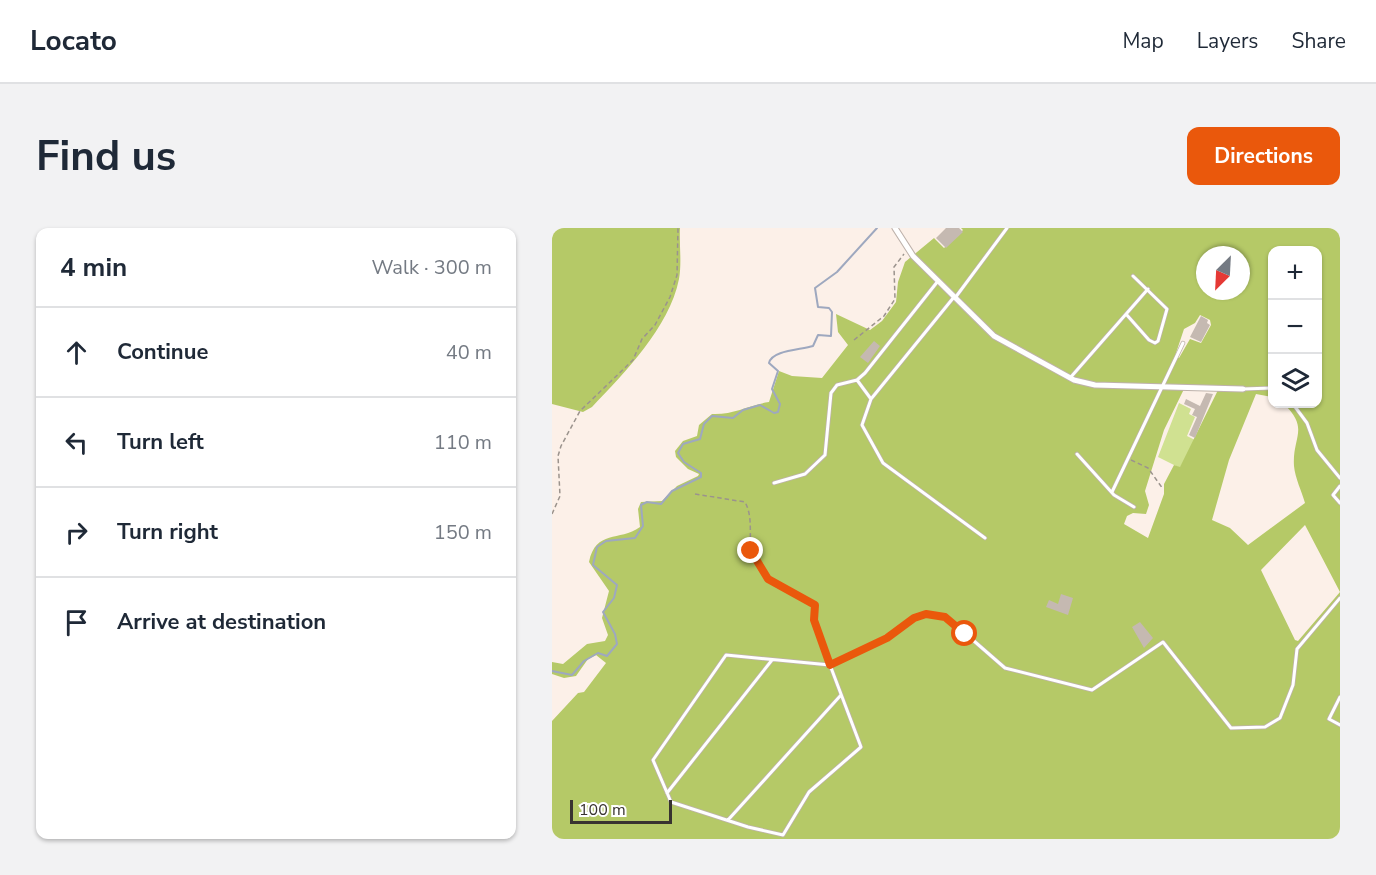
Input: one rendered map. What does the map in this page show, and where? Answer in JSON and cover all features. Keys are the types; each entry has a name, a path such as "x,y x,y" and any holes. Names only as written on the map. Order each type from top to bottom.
{"street":[{"path":"895,228 909,250 938,281 1002,342 1070,378 1095,385 1243,389"}],"lane":[{"path":"985,538 912,487 876,456 862,425 871,399 1007,228"},
{"path":"1126,314 1149,340 1155,343 1158,341 1168,312 1161,301 1133,276"},
{"path":"774,483 805,474 825,455 829,398 837,385 857,380 938,281"},
{"path":"1070,378 1148,289"},
{"path":"1112,492 1183,343"},
{"path":"857,380 871,399"},
{"path":"1243,389 1268,388"},
{"path":"1296,408 1307,423 1317,450 1340,478"},
{"path":"1077,454 1112,492 1134,507"},
{"path":"1340,486 1333,495 1340,503"},
{"path":"830,665 861,747 809,792 783,835 727,821 672,803 653,760 724,656 830,665 878,643 914,618 926,614 945,617 1005,668 1065,681 1087,690 1102,685 1163,642 1231,728 1265,727 1280,718 1290,696 1297,649 1340,598"},
{"path":"667,793 772,660"},
{"path":"727,821 841,695"},
{"path":"1340,697 1329,719 1340,725"}],"path":[{"path":"552,514 560,496 558,456 561,446 580,411 633,360 673,290 677,275 678,228"},
{"path":"854,340 884,316 895,299 894,267 909,250"},
{"path":"1128,458 1148,468 1163,489"},
{"path":"695,494 745,502 751,526 753,555 771,581 815,605 814,620 830,665"}],"green space":[{"path":"552,228 680,228 679,279 666,315 631,364 592,407 583,412 552,404"},
{"path":"961,228 1340,228 1340,592 1340,839 552,839 552,721 578,693 584,692 606,663 596,655 588,659 576,676 564,678 552,674 552,662 563,664 587,644 605,641 608,635 602,618 609,591 589,562 592,552 603,540 640,527 638,509 641,502 662,501 677,486 698,476 699,474 688,469 676,457 675,451 683,441 697,436 699,425 712,414 727,413 769,402 779,371 792,376 822,378 848,345 838,332 836,314 870,330 882,321 896,302 898,282 905,262 934,238 944,248 963,230","holes":["1200,315 1210,320 1211,325 1201,343 1190,339 1179,358 1175,356 1184,329 1195,323","1184,389 1218,390 1180,467 1174,465 1164,484 1164,494 1148,538 1124,524 1127,516 1133,513 1146,514 1149,505 1145,491 1164,430","1305,525 1340,592 1298,641 1295,640 1261,570"]},
{"path":"1179,403 1191,409 1189,414 1195,417 1187,436 1195,440 1180,468 1158,457"}],"building":[{"path":"946,228 959,228 963,232 946,248 936,238"},
{"path":"1201,316 1208,320 1207,323 1210,325 1201,342 1190,337"},
{"path":"874,341 880,346 868,363 860,357"},
{"path":"1206,393 1213,394 1195,438 1189,435 1197,417 1192,415 1195,409 1184,404 1186,399 1200,406"},
{"path":"1061,594 1073,598 1068,615 1046,607 1049,600 1058,604"},
{"path":"1140,622 1153,638 1144,648 1132,627"}],"waterway":[{"path":"552,671 572,675 584,661 598,653 607,656 617,644 615,634 603,612 614,598 617,585 593,565 597,547 606,541 635,538 643,526 641,505 647,502 661,504 672,491 701,477 701,473 684,462 678,453 683,444 700,439 704,424 712,416 733,418 743,410 760,405 774,413 778,412 780,404 772,389 778,371 769,363 771,359 781,353 813,346 818,335 831,336 832,312 829,308 818,307 815,288 837,272 877,228"}],"route":[{"path":"751,551 768,579 815,605 814,620 830,665 860,653 887,638 914,618 926,614 945,617 965,634"}]}
